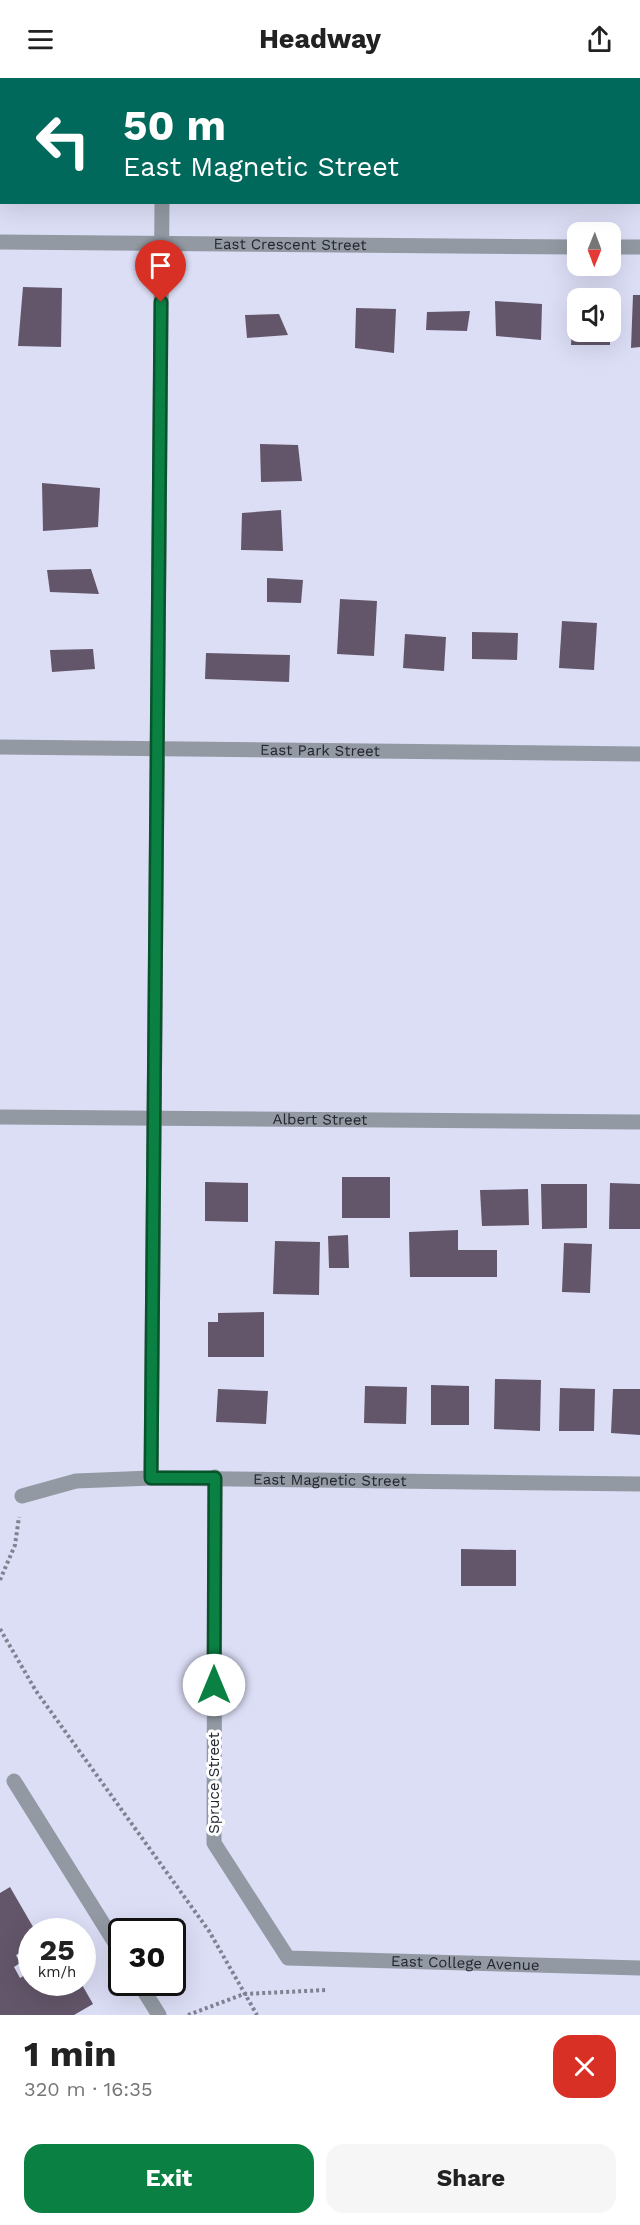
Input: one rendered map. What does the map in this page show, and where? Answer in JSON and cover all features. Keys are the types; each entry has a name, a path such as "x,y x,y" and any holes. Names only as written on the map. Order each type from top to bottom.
{"street":[{"path":"151,1478 162,204"},
{"name":"East Crescent Street","path":"0,242 567,247"},
{"path":"621,247 640,247"},
{"name":"East Park Street","path":"0,747 640,754"},
{"name":"Albert Street","path":"0,1117 640,1122"},
{"name":"East Magnetic Street","path":"22,1496 76,1481 151,1478 640,1484"},
{"name":"Spruce Street","path":"215,1478 214,1843 288,1958"},
{"path":"14,1781 108,1932"},
{"name":"East College Avenue","path":"288,1958 640,1968"},
{"path":"148,1996 159,2015"}],"path":[{"path":"0,1580 15,1545 22,1496"},
{"path":"0,1629 36,1691 209,1931 257,2015"},
{"path":"188,2015 244,1994 326,1990"}],"building":[{"path":"23,287 62,288 61,347 18,346"},
{"path":"633,295 640,295 640,347 631,348"},
{"path":"495,301 542,304 541,340 496,336"},
{"path":"356,308 396,309 394,353 355,348"},
{"path":"470,311 467,331 426,330 427,312"},
{"path":"279,314 288,335 247,338 245,315"},
{"path":"571,342 610,342 610,345 571,345"},
{"path":"260,444 298,445 302,481 261,482"},
{"path":"42,483 100,488 98,527 43,531"},
{"path":"281,510 283,551 241,550 242,513"},
{"path":"91,569 99,594 50,592 47,570"},
{"path":"267,578 303,580 301,603 267,602"},
{"path":"340,599 377,601 374,656 337,654"},
{"path":"562,621 597,623 594,670 559,668"},
{"path":"472,632 518,633 517,660 472,659"},
{"path":"405,634 446,637 444,671 403,668"},
{"path":"93,649 95,669 52,672 50,650"},
{"path":"206,653 290,655 289,682 205,679"},
{"path":"342,1177 390,1177 390,1218 342,1218"},
{"path":"205,1182 248,1183 248,1222 205,1221"},
{"path":"610,1183 640,1184 640,1229 609,1229"},
{"path":"541,1184 587,1184 587,1228 542,1229"},
{"path":"528,1189 529,1225 482,1226 480,1190"},
{"path":"458,1230 458,1250 497,1250 497,1277 410,1277 409,1232"},
{"path":"348,1235 349,1268 329,1268 328,1236"},
{"path":"275,1241 320,1242 319,1295 273,1294"},
{"path":"564,1243 592,1244 590,1293 562,1292"},
{"path":"264,1312 264,1357 208,1357 208,1322 218,1322 218,1313"},
{"path":"495,1379 541,1380 540,1431 494,1429"},
{"path":"431,1385 469,1386 469,1425 431,1425"},
{"path":"365,1386 407,1387 406,1424 364,1423"},
{"path":"560,1388 595,1389 594,1431 559,1431"},
{"path":"218,1389 268,1391 266,1424 216,1422"},
{"path":"613,1389 640,1389 640,1435 611,1433"},
{"path":"461,1549 516,1550 516,1586 461,1586"},
{"path":"10,1887 28,1918 18,1918 18,1954 16,1955 18,1964 14,1967 18,1974 18,1996 88,1996 93,2004 74,2015 0,2015 0,1893"}],"route":[{"path":"161,302 159,749 153,1089 151,1478 215,1478 214,1685"}]}
